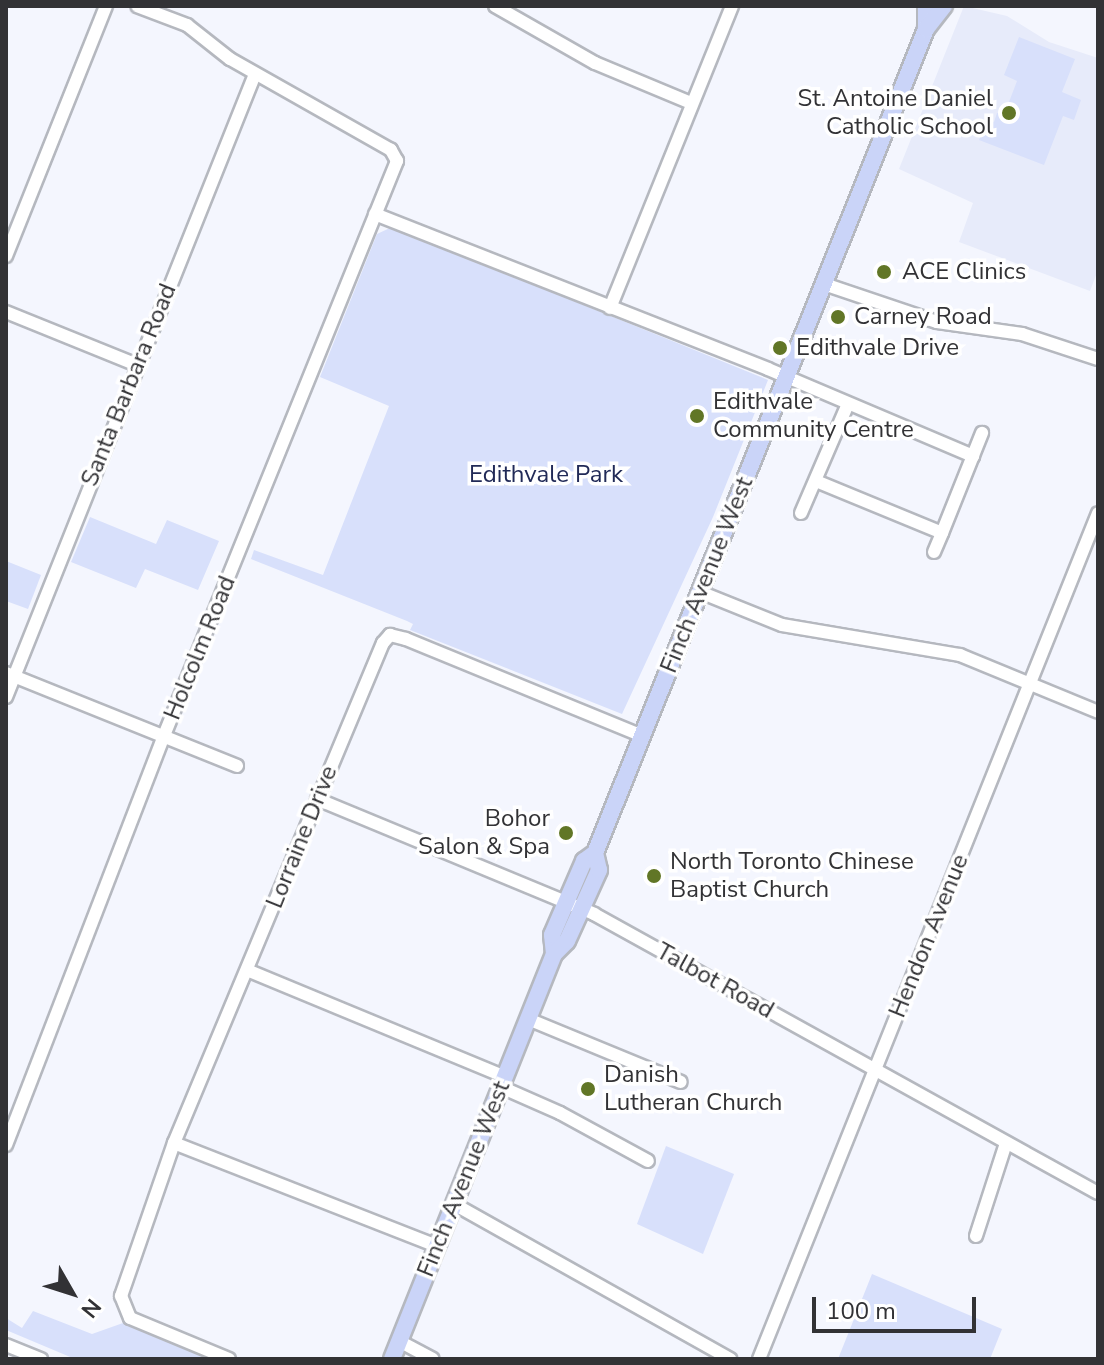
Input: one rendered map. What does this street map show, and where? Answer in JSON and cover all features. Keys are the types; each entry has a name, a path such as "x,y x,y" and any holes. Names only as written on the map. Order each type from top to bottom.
{"main road":[{"name":"Finch Avenue West","path":"926,6 926,29"},
{"name":"Finch Avenue West","path":"392,1359 554,954 552,935 575,905 584,861 595,853 926,29 944,6"}],"street":[{"path":"6,256 106,6"},
{"path":"137,6 187,25 255,74"},
{"path":"495,6 521,12 595,63 691,103"},
{"path":"610,308 732,6"},
{"name":"Holcolm Road","path":"6,1145 163,738 375,214 396,154 255,74"},
{"name":"Santa Barbara Road","path":"6,697 10,675 255,74"},
{"path":"375,214 973,456"},
{"path":"824,284 937,322 1022,334 1098,359"},
{"path":"6,312 137,365"},
{"path":"801,513 848,404"},
{"path":"934,552 982,433"},
{"path":"816,481 942,533"},
{"name":"Hendon Avenue","path":"759,1359 1098,513"},
{"path":"700,592 787,627 960,655 1098,712"},
{"name":"Lorraine Drive","path":"229,1359 130,1318 121,1296 174,1143 378,653 390,635 642,736"},
{"path":"10,675 237,766"},
{"name":"Talbot Road","path":"317,799 575,905 1098,1193"},
{"path":"247,970 503,1082 648,1161"},
{"path":"528,1019 681,1082"},
{"path":"174,1143 437,1246"},
{"path":"976,1236 1006,1143"},
{"path":"454,1204 730,1359"},
{"path":"399,1341 433,1359"},
{"path":"6,1345 41,1359"}],"shaded area":[{"name":"St. Antoine Daniel Catholic School","path":"964,6 1007,16 1049,42 1098,58 1098,270 1090,291 959,242 973,203 899,169"}],"green space":[{"path":"1019,37 1075,59 1062,92 1081,100 1074,120 1063,116 1044,165 979,140 987,120 994,122 997,113 1004,115 1017,81 1004,75"},
{"name":"Edithvale Park","path":"392,227 768,380 713,517 622,714 410,630 413,624 407,621 251,559 254,550 323,575 389,406 320,377 377,234"},
{"path":"90,517 156,544 167,520 219,541 198,590 145,569 136,588 71,562"},
{"path":"6,561 41,575 28,609 6,601"},
{"path":"666,1146 734,1174 703,1254 637,1224"},
{"path":"872,1274 1002,1329 990,1359 838,1359"},
{"path":"33,1311 92,1334 123,1323 211,1359 75,1359 6,1330 6,1318 22,1328"}],"place":[{"name":"St. Antoine Daniel Catholic School","path":"1009,113"},
{"name":"ACE Clinics","path":"884,272"},
{"name":"Carney Road","path":"838,317"},
{"name":"Edithvale Drive","path":"780,348"},
{"name":"Edithvale Community Centre","path":"697,416"},
{"name":"Bohor Salon & Spa","path":"566,833"},
{"name":"North Toronto Chinese Baptist Church","path":"654,876"},
{"name":"Danish Lutheran Church","path":"588,1089"}]}
